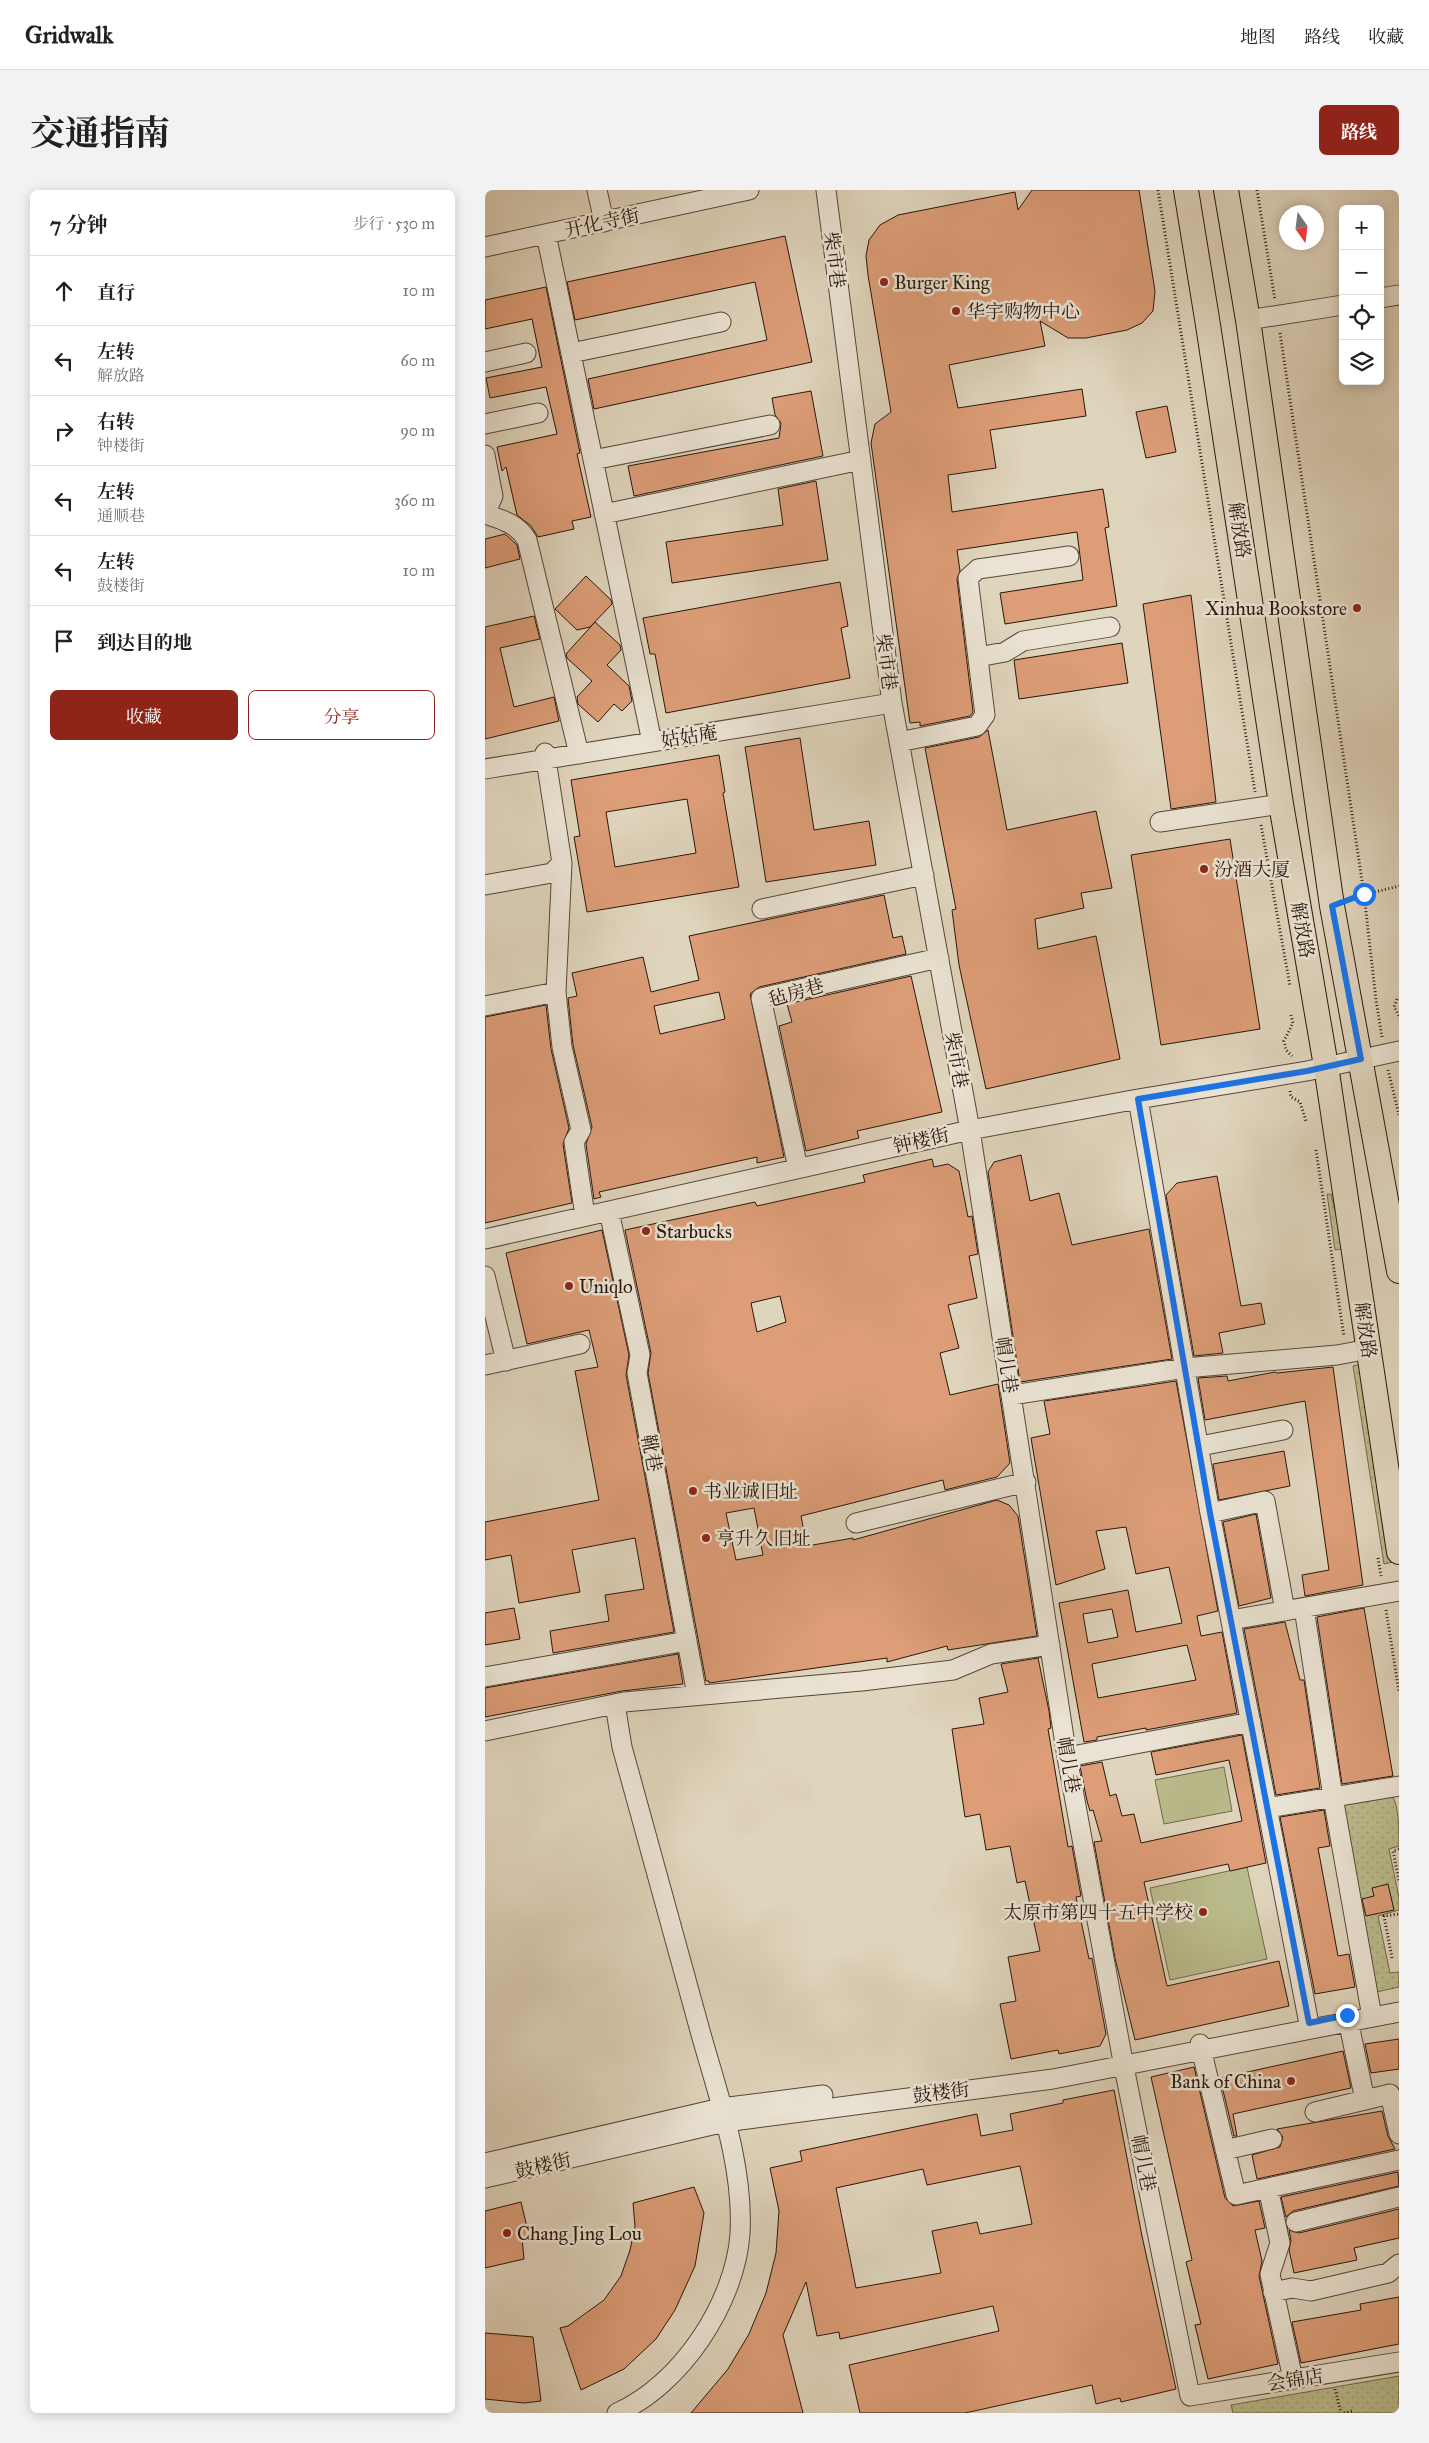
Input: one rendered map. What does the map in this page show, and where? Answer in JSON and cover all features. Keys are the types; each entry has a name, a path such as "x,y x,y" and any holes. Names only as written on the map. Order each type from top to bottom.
{"main road":[{"name":"解放路","path":"1186,190 1209,325 1281,804 1326,1066 1358,1351 1388,1554"},
{"name":"解放路","path":"1226,190 1248,320 1332,906 1399,1271"}],"street":[{"path":"597,190 604,222"},
{"name":"开化寺街","path":"485,247 749,190"},
{"name":"柴市巷","path":"826,190 892,699 970,1130"},
{"path":"546,234 651,739"},
{"path":"1384,297 1399,295"},
{"path":"1248,320 1339,306"},
{"path":"571,353 721,322"},
{"path":"485,362 526,353"},
{"path":"485,424 538,413"},
{"path":"593,460 769,425"},
{"path":"485,455 493,496 485,514 510,522 520,530 527,540 578,750"},
{"path":"604,514 861,460"},
{"path":"899,742 977,726 985,714 968,578 978,569 1069,556"},
{"path":"978,657 1005,652 1023,641 1110,627"},
{"name":"姑姑庵","path":"485,769 578,750 892,699"},
{"path":"545,756 562,863 556,992 562,1047 581,1130 574,1142 585,1216"},
{"name":"姑姑庵","path":"485,762 545,756"},
{"path":"1160,822 1281,804"},
{"path":"485,885 552,873 562,863"},
{"path":"762,909 924,875"},
{"name":"毡房巷","path":"798,1168 761,998 939,958"},
{"path":"485,1006 556,992"},
{"name":"钟楼街","path":"485,1239 970,1130 1138,1099 1307,1071 1392,1052"},
{"path":"1138,1099 1200,1446 1210,1513 1309,2026"},
{"name":"帽儿巷","path":"970,1130 1067,1757 1124,2063 1190,2396"},
{"name":"靴巷","path":"609,1211 640,1356 637,1373 697,1695"},
{"path":"485,1276 506,1360"},
{"path":"485,1365 579,1344"},
{"path":"1012,1395 1185,1368 1358,1351"},
{"path":"1200,1446 1283,1430"},
{"path":"856,1523 1025,1482"},
{"path":"1210,1513 1265,1501 1294,1609 1333,1797 1371,2013"},
{"path":"1231,1620 1391,1593"},
{"path":"485,1677 687,1641"},
{"path":"485,1731 619,1703 953,1670 991,1654 1050,1645"},
{"path":"619,1703 747,2190 747,2230 741,2265 731,2298 716,2326 696,2355 671,2382 629,2413"},
{"path":"1067,1757 1251,1722"},
{"path":"1267,1808 1399,1786"},
{"name":"鼓楼街","path":"485,2163 728,2114 895,2086 1050,2073 1124,2063 1371,2013 1399,2004"},
{"name":"鼓楼街","path":"1371,2013 1399,2012"},
{"path":"1347,2018 1365,2100"},
{"path":"1201,2047 1236,2195 1399,2160"},
{"path":"1315,2112 1391,2094 1399,2134"},
{"path":"617,2413 652,2391 680,2367 702,2337 721,2306 731,2275 739,2235 739,2189 728,2114"},
{"name":"鼓楼街","path":"485,2178 728,2114"},
{"path":"1225,2150 1272,2139"},
{"path":"1268,2188 1280,2243 1270,2274 1293,2379"},
{"path":"1296,2222 1399,2197"},
{"path":"1273,2292 1292,2288 1311,2291 1388,2273 1399,2264"},
{"name":"会锦店","path":"1190,2396 1399,2362"}],"path":[{"path":"1158,190 1258,808 1291,988"},
{"path":"1257,190 1364,894 1376,1000 1392,1052 1391,1089 1399,1115"},
{"path":"1332,906 1364,894 1399,886"},
{"path":"1397,999 1395,1007 1399,1016"},
{"path":"1291,1014 1293,1023 1284,1041 1286,1050 1292,1056"},
{"path":"1289,1089 1291,1097 1300,1102 1306,1121"},
{"path":"1315,1144 1358,1351"},
{"path":"1388,1554 1399,1692"},
{"path":"1399,1849 1393,1851 1399,1881"},
{"path":"1392,1958 1384,1916 1399,1914"},
{"path":"1334,2384 1343,2413 1352,2411 1353,2413"}],"green space":[{"path":"1327,1194 1331,1194 1344,1249 1335,1250"},
{"path":"1361,1364 1393,1562 1384,1564 1353,1366"},
{"path":"1224,1767 1232,1811 1164,1824 1155,1780"},
{"path":"1392,1795 1399,1826 1399,1846 1389,1849 1399,1898 1399,1910 1378,1916 1390,1973 1399,1972 1399,1987 1372,1993 1341,1804"},
{"path":"1247,1867 1267,1959 1170,1980 1150,1888"},
{"path":"1399,2376 1399,2413 1233,2413 1231,2405"}],"building":[{"path":"1032,190 1139,190 1155,291 1153,311 1142,323 1127,330 1086,338 1068,338 1040,321 1045,346 949,365 958,408 1082,389 1086,416 990,430 996,468 948,475 952,512 1103,489 1109,527 1105,528 1117,606 1005,624 1000,593 1083,580 1077,532 957,550 960,571 957,579 973,712 970,716 920,726 920,722 910,723 871,443 875,424 891,412 868,275 866,256 869,240 880,225 898,215 1015,192 1018,210"},
{"path":"785,236 812,362 594,409 588,379 767,340 755,282 575,320 567,282"},
{"path":"546,287 580,453 577,454 591,517 572,521 574,529 538,537 531,526 517,515 506,467 502,471 497,447 557,434 546,387 490,398 486,378 542,367 532,319 485,329 485,300"},
{"path":"811,391 823,456 634,496 628,466 779,438 781,423 775,415 772,398"},
{"path":"1167,406 1176,452 1146,458 1136,412"},
{"path":"816,481 828,560 672,583 666,542 783,525 778,489"},
{"path":"505,534 517,545 520,559 485,568 485,539"},
{"path":"586,576 611,600 612,604 590,627 577,630 555,609"},
{"path":"840,582 848,626 841,628 850,678 666,713 655,654 650,654 643,618"},
{"path":"1191,595 1216,802 1171,809 1143,604"},
{"path":"534,616 540,639 500,648 514,707 554,697 559,721 485,739 485,627"},
{"path":"595,622 620,645 621,650 607,665 629,686 632,701 622,711 614,704 598,722 578,704 577,697 592,681 567,658 566,654"},
{"path":"1122,643 1128,683 1019,699 1014,660"},
{"path":"988,730 1007,830 1096,811 1112,888 1081,893 1084,908 1035,919 1038,949 1096,936 1120,1059 986,1089 959,965 952,910 956,909 925,748 979,737"},
{"path":"800,738 814,830 869,821 876,865 766,882 745,747"},
{"path":"719,755 725,792 723,793 739,887 587,912 574,837 580,836 571,780","holes":["687,799 696,853 615,867 606,812"]},
{"path":"1230,839 1260,1029 1161,1045 1131,855"},
{"path":"884,895 893,938 902,936 906,954 759,987 750,994 784,1157 757,1163 757,1157 599,1192 601,1197 594,1199 586,1144 592,1127 573,1045 568,998 577,996 572,973 643,957 651,992 699,980 689,936","holes":["719,992 725,1019 660,1034 654,1006"]},
{"path":"911,976 942,1112 857,1131 859,1138 806,1151 779,1026 792,1022 787,1004"},
{"path":"546,1005 551,1049 569,1128 563,1144 572,1203 485,1223 485,1017"},
{"path":"1021,1155 1030,1201 1059,1193 1072,1245 1149,1229 1172,1359 1020,1382 988,1172 994,1162"},
{"path":"932,1159 934,1167 948,1164 959,1171 968,1217 972,1216 978,1254 969,1256 977,1298 948,1305 959,1348 940,1353 950,1395 998,1384 1010,1463 997,1477 945,1490 943,1480 801,1516 807,1546 853,1538 853,1540 997,1500 1009,1505 1018,1516 1037,1636 948,1650 947,1646 887,1662 887,1658 709,1683 709,1681 706,1681 648,1373 651,1353 625,1230 755,1202 757,1206 865,1182 863,1175","holes":["780,1296 786,1322 757,1332 751,1303","754,1508 763,1555 736,1560 726,1513"]},
{"path":"1217,1176 1241,1306 1261,1303 1265,1324 1219,1333 1223,1353 1194,1356 1166,1195 1177,1183"},
{"path":"602,1230 629,1355 626,1375 674,1632 553,1653 550,1631 609,1621 605,1595 644,1589 635,1538 572,1550 580,1592 519,1603 511,1555 485,1560 485,1522 599,1500 575,1371 598,1367 589,1330 527,1344 506,1253"},
{"path":"1333,1367 1363,1585 1305,1596 1302,1575 1329,1570 1305,1401 1205,1420 1198,1378 1227,1376 1228,1381 1275,1372"},
{"path":"1176,1381 1218,1611 1197,1616 1201,1636 1222,1632 1237,1713 1097,1737 1097,1740 1084,1742 1059,1603 1128,1590 1136,1632 1182,1623 1169,1567 1136,1574 1126,1527 1096,1531 1105,1569 1056,1585 1031,1438 1050,1434 1044,1401","holes":["1112,1609 1118,1637 1088,1643 1083,1614","1187,1645 1196,1680 1098,1698 1092,1664"]},
{"path":"1284,1451 1290,1486 1219,1500 1213,1464"},
{"path":"1256,1514 1271,1598 1239,1606 1223,1522"},
{"path":"514,1608 520,1639 485,1645 485,1613"},
{"path":"1364,1608 1393,1776 1342,1784 1317,1617"},
{"path":"1285,1622 1300,1680 1304,1680 1320,1788 1276,1795 1244,1629"},
{"path":"678,1654 683,1684 622,1691 485,1717 485,1688"},
{"path":"1038,1658 1049,1711 1051,1728 1048,1729 1068,1847 1072,1846 1081,1896 1076,1897 1089,1959 1092,1958 1106,2034 1100,2046 1059,2054 1058,2050 1011,2059 1000,2004 1016,2001 1008,1957 1040,1951 1025,1881 1017,1883 1010,1846 986,1850 980,1814 965,1817 952,1729 984,1724 979,1698 1008,1692 1001,1664"},
{"path":"1242,1735 1266,1863 1230,1871 1228,1864 1144,1882 1167,1986 1279,1961 1289,2006 1135,2040 1115,1958 1094,1842 1102,1841 1093,1810 1090,1811 1087,1801 1080,1766 1102,1762 1110,1796 1116,1794 1122,1816 1134,1814 1141,1843 1242,1821 1229,1760 1156,1775 1151,1752"},
{"path":"1324,1810 1330,1846 1318,1848 1338,1956 1349,1954 1355,1987 1315,1994 1280,1817"},
{"path":"1388,1884 1394,1910 1366,1916 1362,1899 1374,1896 1372,1888"},
{"path":"1399,2039 1399,2069 1371,2073 1365,2044"},
{"name":"Bank of China","path":"1343,2051 1351,2088 1233,2114 1237,2136 1234,2136 1220,2078"},
{"path":"1194,2067 1225,2198 1233,2206 1259,2201 1265,2228 1255,2230 1262,2261 1259,2276 1278,2364 1208,2379 1195,2325 1201,2324 1186,2262 1192,2260 1151,2077"},
{"path":"1114,2090 1142,2236 1176,2389 1121,2402 1120,2398 1096,2404 1092,2385 965,2413 860,2413 849,2365 999,2331 993,2306 840,2339 839,2332 817,2336 806,2282 783,2335 803,2413 691,2413 728,2369 749,2334 766,2293 776,2253 779,2211 770,2168 802,2161 800,2151 977,2114 981,2136 1013,2130 1010,2114 1063,2103 1063,2100","holes":["1020,2166 1032,2224 980,2234 977,2222 932,2231 941,2273 856,2288 836,2188 923,2169 927,2185"]},
{"path":"1382,2111 1388,2136 1395,2149 1257,2179 1252,2155 1280,2147 1283,2137 1277,2129"},
{"path":"1398,2172 1399,2186 1293,2211 1286,2217 1281,2197"},
{"path":"694,2187 704,2213 695,2266 675,2310 656,2339 624,2369 581,2390 560,2328 568,2326 604,2300 621,2276 630,2250 635,2226 633,2203"},
{"name":"Chang Jing Lou","path":"521,2202 529,2236 522,2238 524,2259 485,2268 485,2211"},
{"path":"1399,2209 1399,2238 1354,2248 1357,2260 1294,2273 1289,2250 1291,2241 1289,2230 1299,2233"},
{"path":"1399,2297 1399,2344 1301,2363 1292,2322 1361,2310 1360,2304"},
{"path":"485,2333 533,2337 541,2401 524,2403 485,2399"}],"place":[{"name":"Burger King","path":"884,282"},
{"name":"华宇购物中心","path":"956,311"},
{"name":"Xinhua Bookstore","path":"1357,608"},
{"name":"汾酒大厦","path":"1204,869"},
{"name":"Starbucks","path":"646,1231"},
{"name":"Uniqlo","path":"569,1286"},
{"name":"书业诚旧址","path":"693,1491"},
{"name":"亨升久旧址","path":"706,1538"},
{"name":"太原市第四十五中学校","path":"1203,1912"},
{"name":"Bank of China","path":"1291,2081"},
{"name":"Chang Jing Lou","path":"507,2233"}],"route":[{"path":"1347,2015 1309,2023 1210,1513 1200,1446 1172,1300 1138,1099 1307,1071 1361,1059 1332,906 1364,894"}]}
